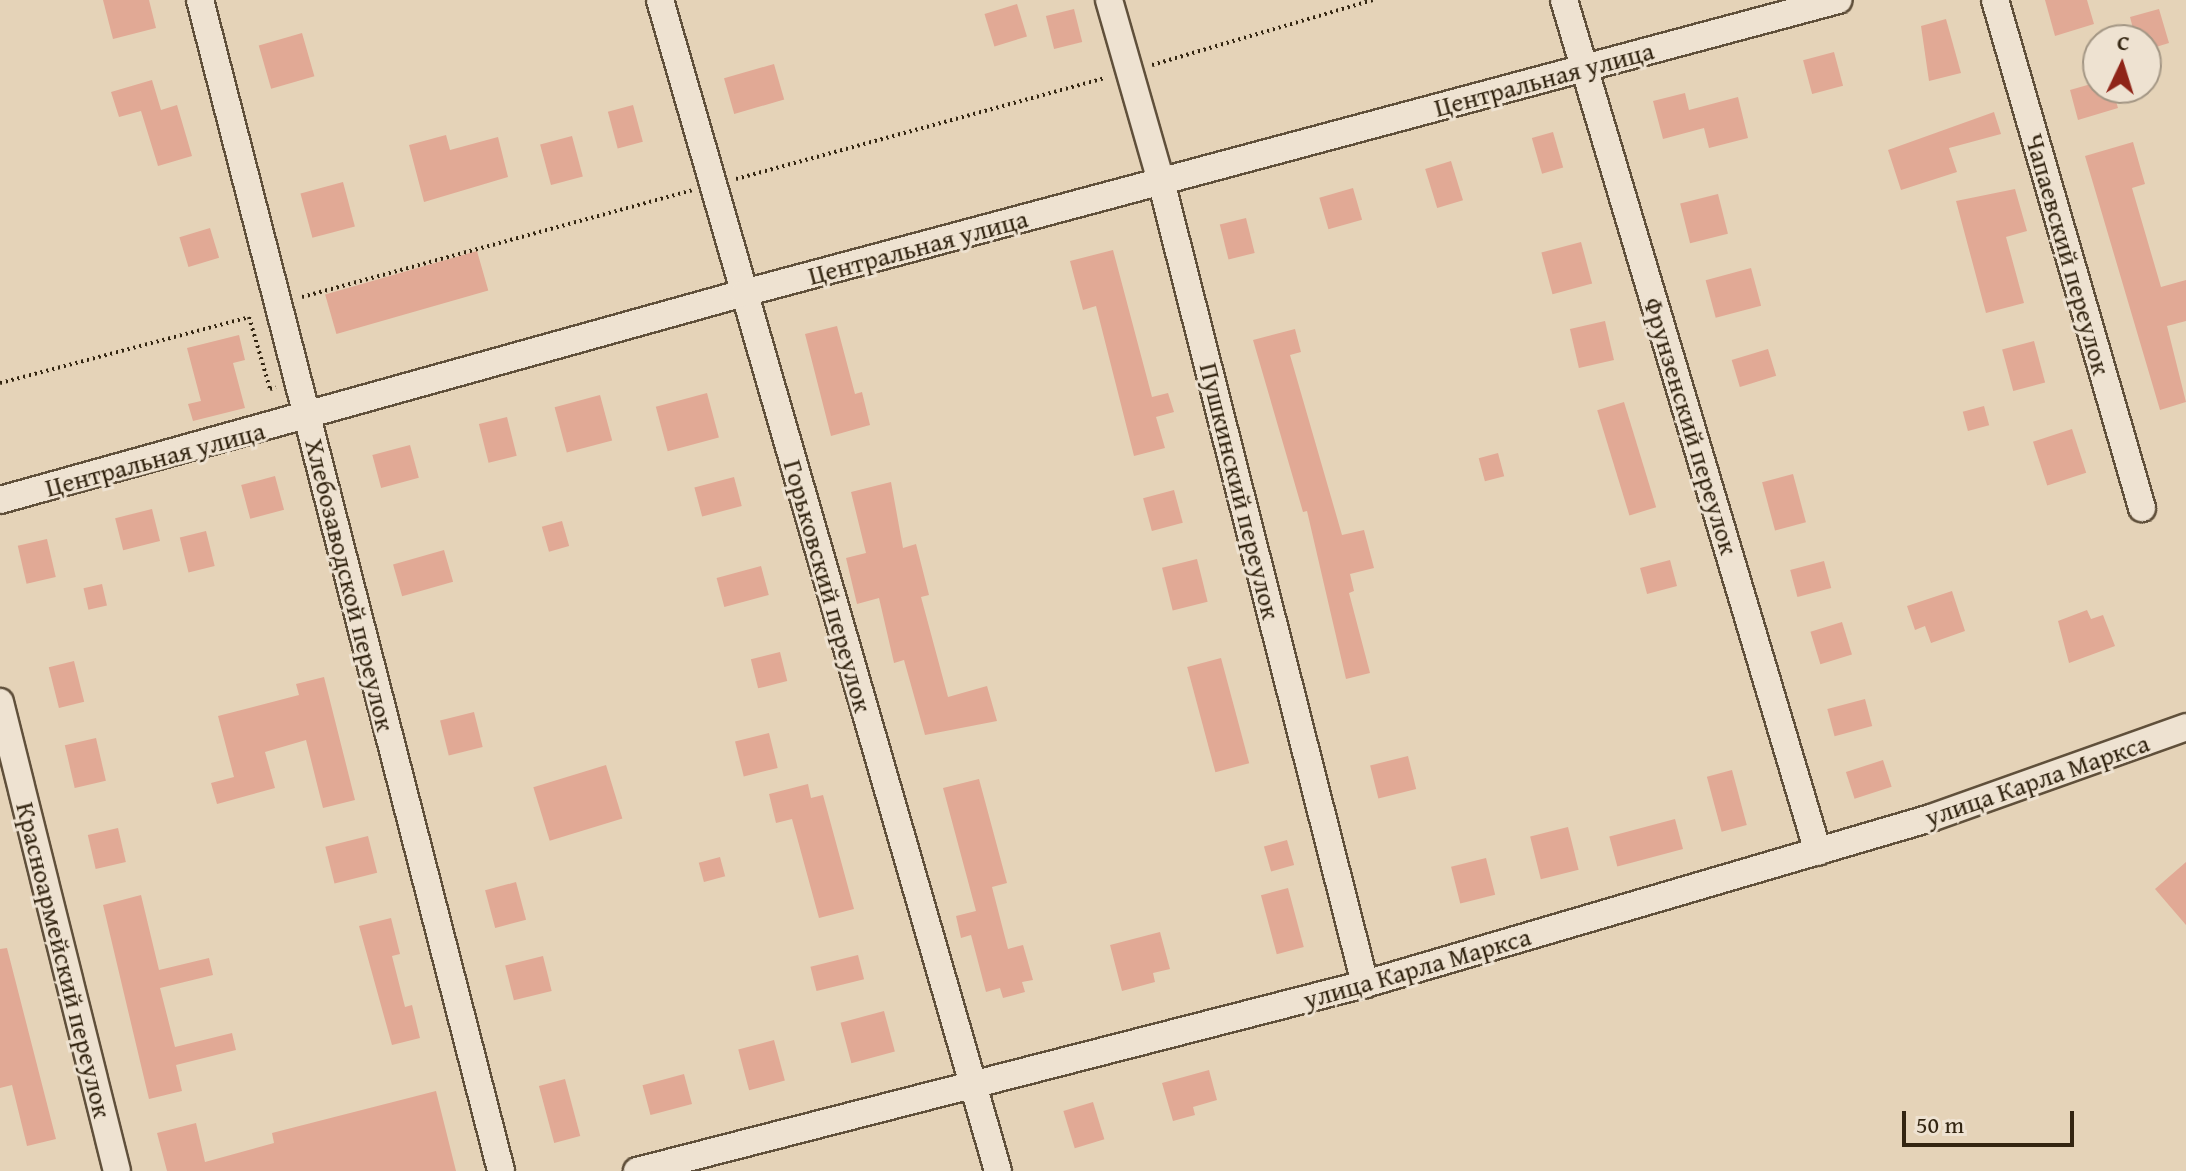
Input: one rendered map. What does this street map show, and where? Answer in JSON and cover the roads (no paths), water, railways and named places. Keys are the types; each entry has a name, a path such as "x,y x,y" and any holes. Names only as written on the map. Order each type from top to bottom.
{"street":[{"name":"Хлебозаводской переулок","path":"200,0 501,1171"},
{"name":"Горьковский переулок","path":"660,0 970,1086 998,1171"},
{"name":"Пушкинский переулок","path":"1109,0 1161,181 1365,984"},
{"name":"Фрунзенский переулок","path":"1564,0 1818,852"},
{"name":"Центральная улица","path":"0,500 307,418 744,293 1838,0"},
{"name":"Чапаевский переулок","path":"1995,0 2142,508"},
{"name":"Красноармейский переулок","path":"0,702 117,1171"},
{"name":"улица Карла Маркса","path":"637,1171 1365,984 1818,852 2186,727"}]}
